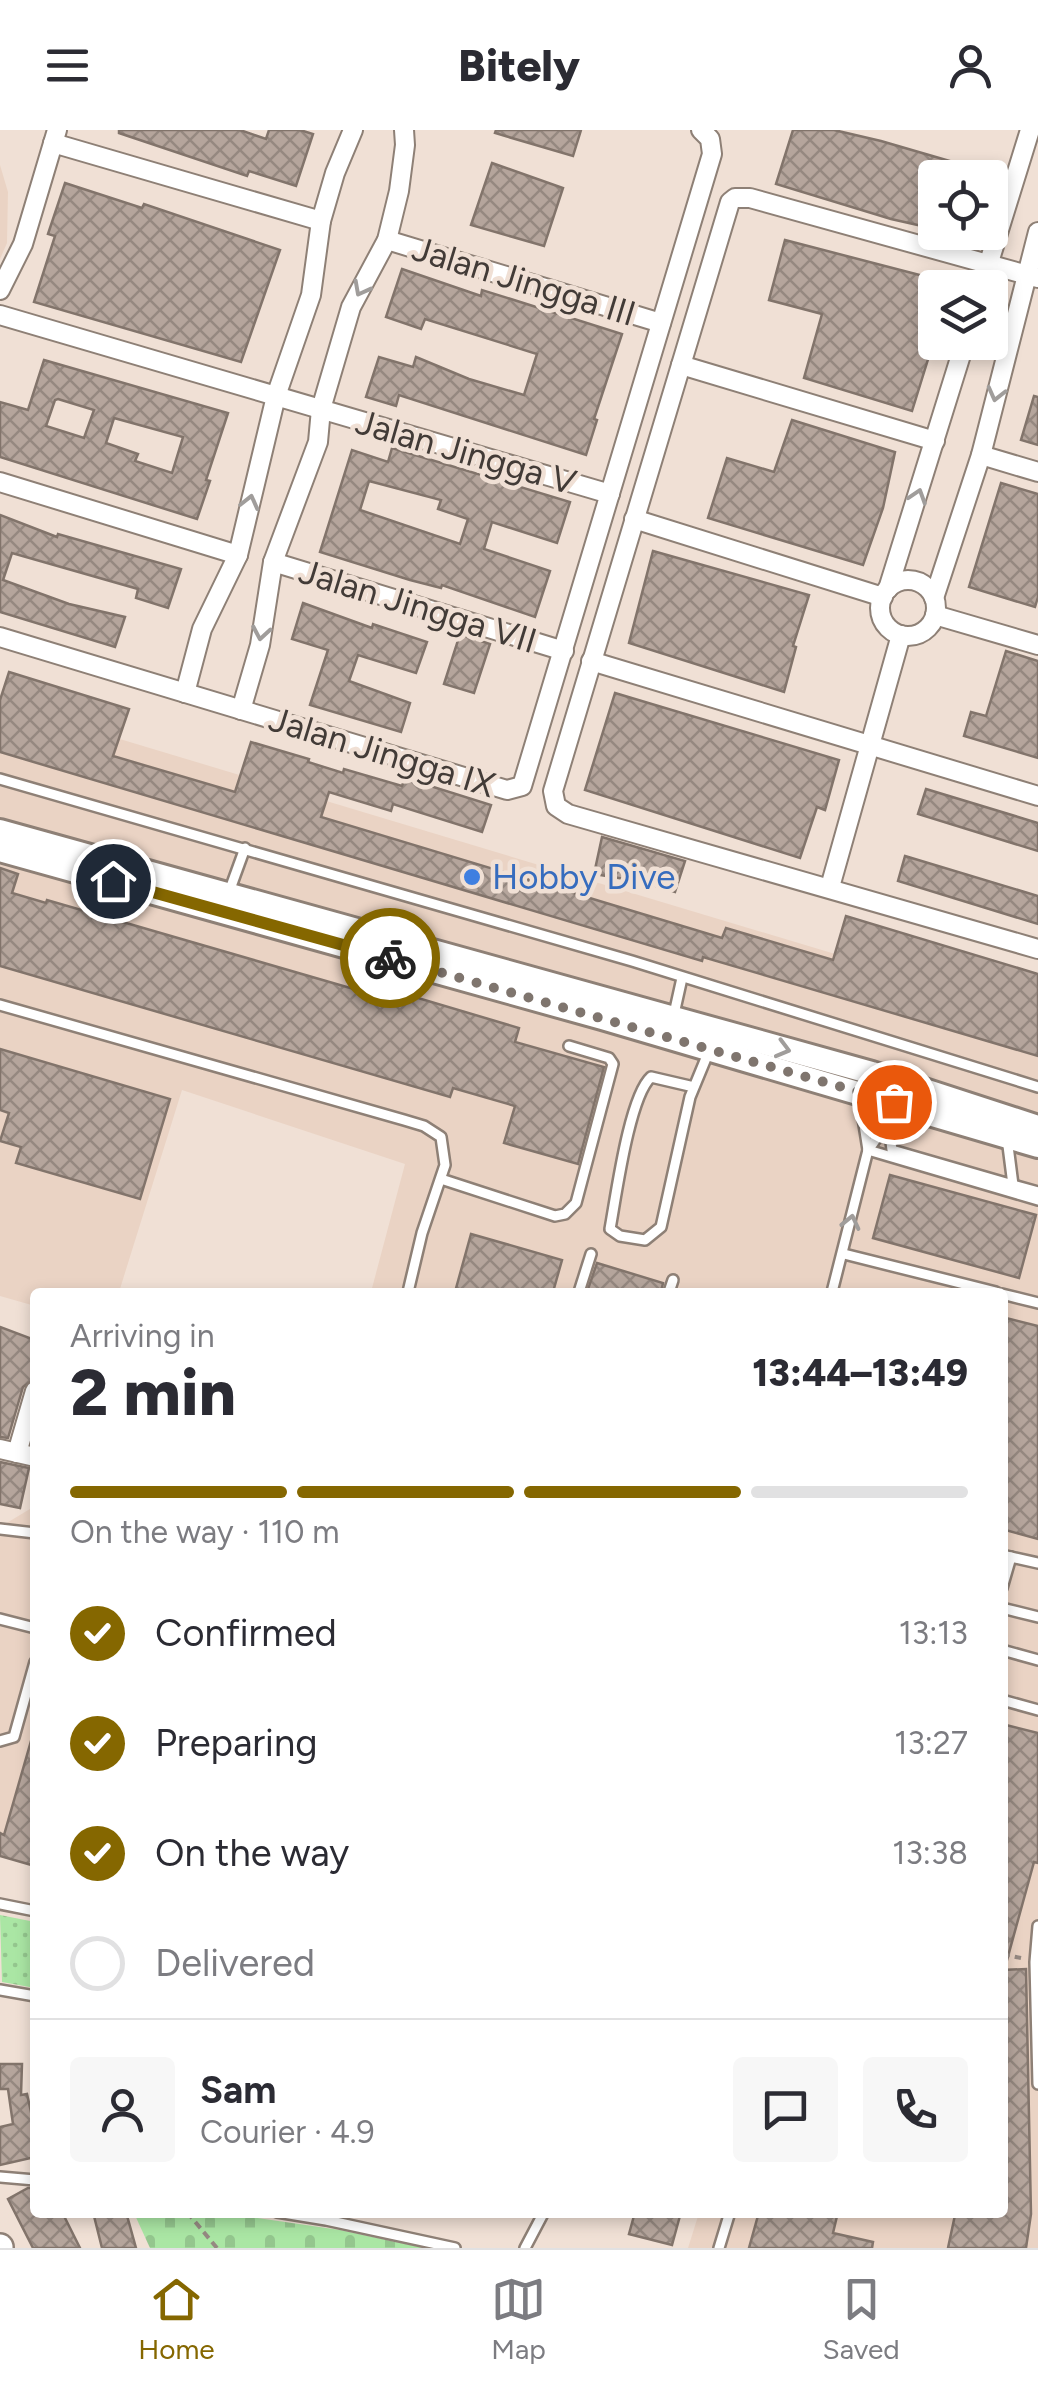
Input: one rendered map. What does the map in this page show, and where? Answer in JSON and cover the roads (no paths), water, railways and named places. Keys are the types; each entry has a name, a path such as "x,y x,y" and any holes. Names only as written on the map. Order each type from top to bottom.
{"main road":[{"path":"0,831 672,1018 901,1094 1038,1127"},
{"path":"0,850 710,1049 869,1084"},
{"path":"901,1094 1038,1146"}],"street":[{"path":"185,693 202,630 238,554 276,396 310,295 321,221 335,173 354,130"},
{"path":"241,710 260,645 273,562 318,442 321,409 351,307 387,240 400,190 404,130"},
{"path":"564,651 712,154 710,139 701,130"},
{"path":"987,270 1033,130"},
{"path":"0,290 23,244 55,137 321,221"},
{"path":"1032,276 744,197 730,202 553,792 556,806 568,814 1038,949"},
{"path":"960,360 880,606 885,624 901,635 926,630 935,606 1032,276 1038,232"},
{"name":"Jalan Jingga III","path":"387,240 662,322"},
{"name":"Jalan Jingga V","path":"0,315 610,494"},
{"path":"681,365 935,441"},
{"path":"981,454 1038,472"},
{"path":"0,482 238,554"},
{"path":"634,519 886,592"},
{"name":"Jalan Jingga VII","path":"273,562 564,651"},
{"path":"886,592 896,583 915,581 930,590 935,606"},
{"path":"935,606 1038,644"},
{"path":"830,887 901,635"},
{"name":"Jalan Jingga IX","path":"0,637 507,790 522,786 564,651"},
{"path":"592,661 1038,796"},
{"path":"17,1453 30,1408"}],"lane":[{"path":"0,779 244,848 1038,1087"},
{"path":"228,896 244,848"},
{"path":"672,1018 682,978"},
{"path":"0,1005 424,1126 442,1137 445,1147 441,1179 409,1288"},
{"path":"441,1179 554,1216 566,1214 576,1203 613,1064 609,1058 569,1046"},
{"path":"694,1087 651,1077 643,1084 626,1145 610,1229 620,1236 645,1240 661,1227 694,1087 710,1049"},
{"path":"833,1288 868,1150 862,1112 869,1084"},
{"path":"868,1150 889,1121 901,1094"},
{"path":"901,1094 892,1150 1038,1192"},
{"path":"1006,1136 1013,1185"},
{"path":"868,1150 1038,1200"},
{"path":"580,1288 590,1254"},
{"path":"844,1254 979,1288"},
{"path":"670,1288 673,1280"},
{"path":"1008,1294 1037,1299"},
{"path":"0,1529 30,1532"},
{"path":"1008,1556 1038,1563"},
{"path":"1008,1610 1038,1618"},
{"path":"0,1619 30,1627"},
{"path":"1008,1652 1038,1660"},
{"path":"0,1742 14,1737 30,1680"},
{"path":"1008,1702 1038,1710"},
{"path":"0,1904 30,1910"},
{"path":"1038,1926 1038,2084"},
{"path":"0,1990 30,1995"},
{"path":"0,2177 30,2180"},
{"path":"314,2218 455,2248"},
{"path":"525,2248 541,2218"},
{"path":"720,2248 728,2218"}],"place":[{"name":"Hobby Dive","path":"472,877"}]}
